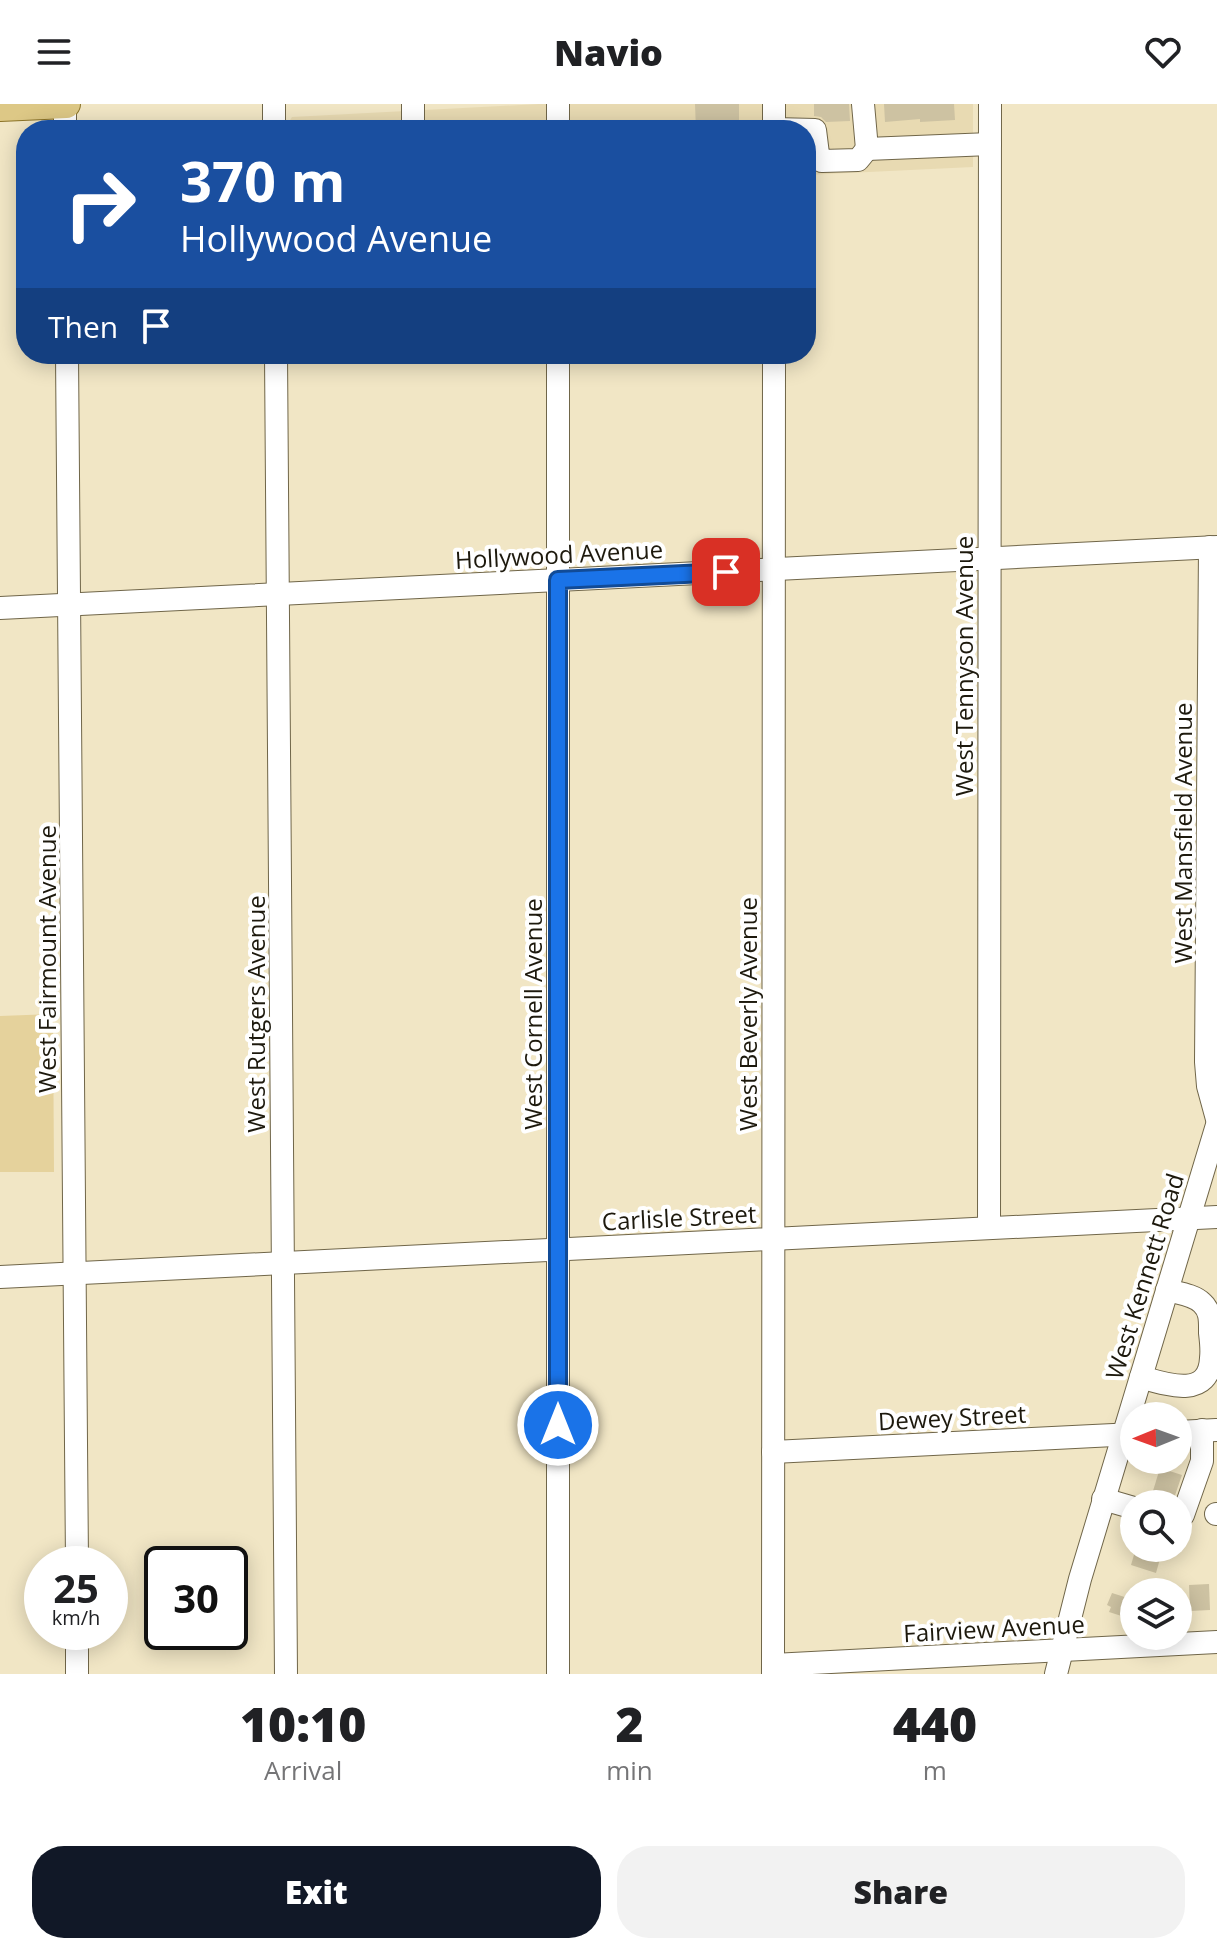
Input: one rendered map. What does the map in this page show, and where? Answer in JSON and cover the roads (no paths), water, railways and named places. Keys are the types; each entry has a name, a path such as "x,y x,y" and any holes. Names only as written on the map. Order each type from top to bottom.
{"main road":[{"path":"2,106 65,104"}],"street":[{"path":"816,138 822,161 858,160 867,149 863,104"},
{"name":"West Tennyson Avenue","path":"989,1228 990,104"},
{"path":"867,149 990,144"},
{"name":"West Fairmount Avenue","path":"67,364 77,1546"},
{"name":"West Rutgers Avenue","path":"276,364 286,1674"},
{"name":"West Cornell Avenue","path":"558,364 558,1674"},
{"name":"West Beverly Avenue","path":"773,1670 774,364"},
{"name":"Hollywood Avenue","path":"0,608 1213,547"},
{"name":"West Mansfield Avenue","path":"1213,547 1206,1062 1208,1086 1217,1119"},
{"name":"West Kennett Road","path":"1135,1402 1217,1125"},
{"name":"Carlisle Street","path":"0,1277 1217,1217"},
{"path":"1141,1377 1185,1387 1204,1377 1210,1366 1208,1311 1199,1301 1167,1290"},
{"path":"1192,1490 1209,1430"},
{"name":"Dewey Street","path":"773,1452 1120,1434"},
{"name":"West Kennett Road","path":"1056,1674 1103,1499 1120,1455"},
{"path":"1103,1499 1120,1504"},
{"name":"Fairview Avenue","path":"773,1670 1217,1642"},
{"path":"77,1650 77,1674"}]}
